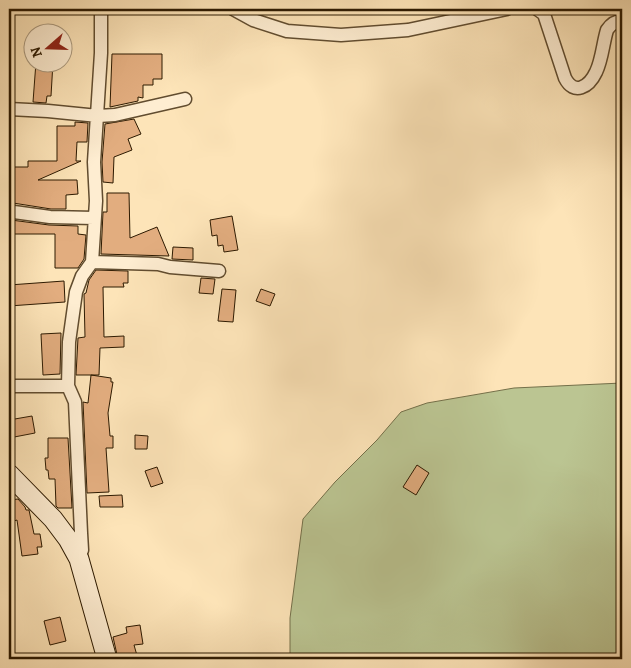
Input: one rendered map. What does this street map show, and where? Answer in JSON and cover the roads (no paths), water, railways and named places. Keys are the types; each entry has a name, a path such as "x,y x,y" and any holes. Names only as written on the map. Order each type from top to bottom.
{"main road":[{"path":"9,474 53,519 79,559 107,659"}],"street":[{"path":"79,559 82,550 82,533 75,402 68,386 69,342 76,292 82,276 92,262 96,201 94,162 101,54 101,9"},
{"path":"233,9 253,20 287,31 341,35 408,30 507,9"},
{"path":"538,9 544,14 568,85 574,88 581,88 596,73 607,30 610,25 617,21 622,21"},
{"path":"9,110 48,111 98,116 115,115 185,99"},
{"path":"9,210 50,217 94,218"},
{"path":"92,262 158,264 170,267 219,271"},
{"path":"9,386 68,386"}]}
